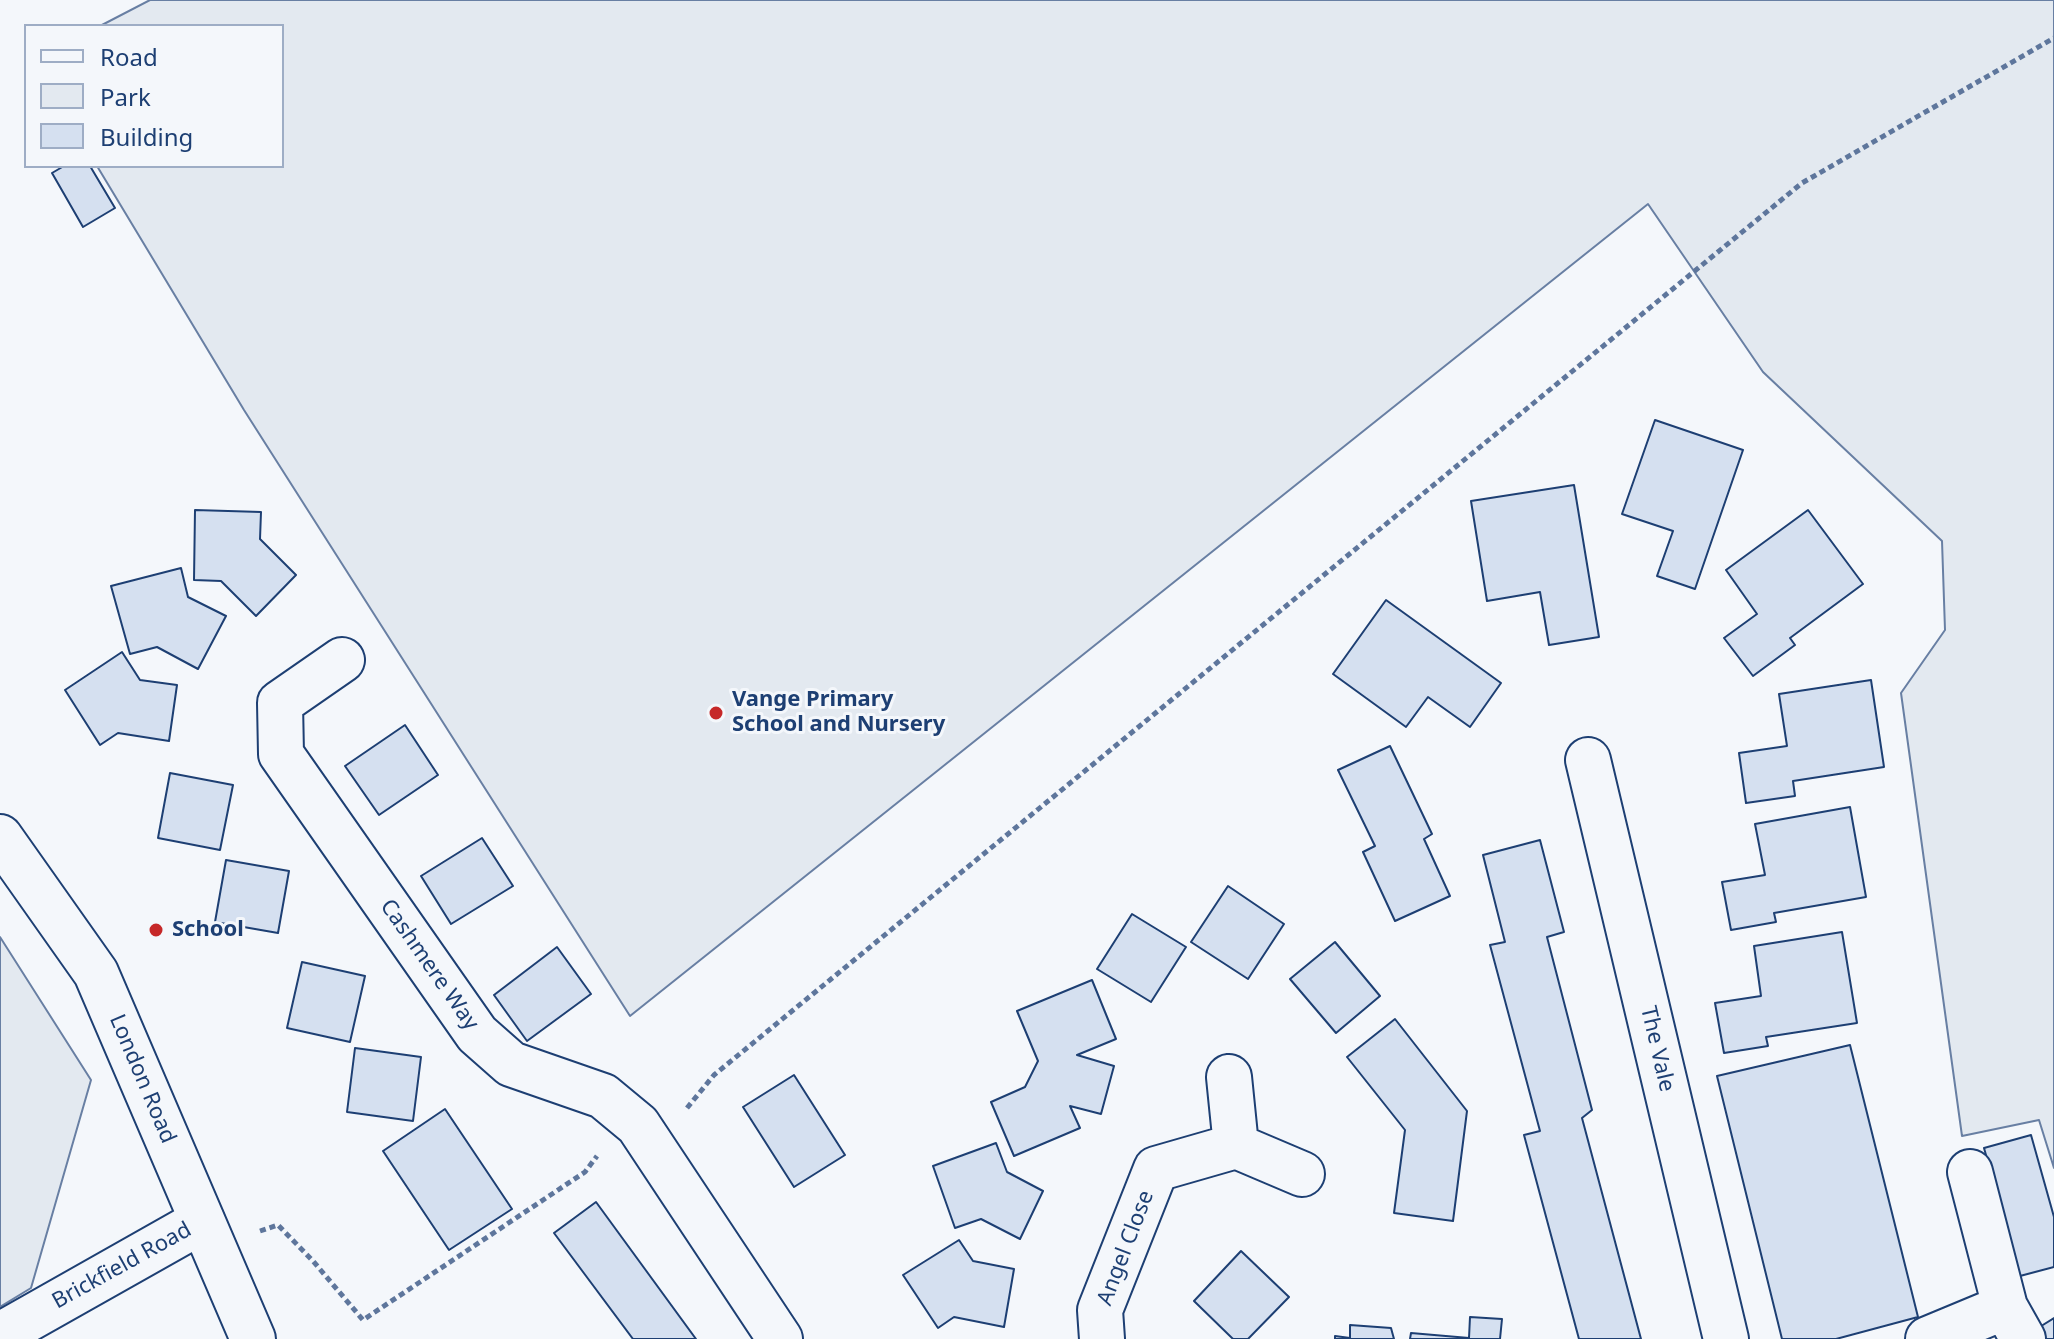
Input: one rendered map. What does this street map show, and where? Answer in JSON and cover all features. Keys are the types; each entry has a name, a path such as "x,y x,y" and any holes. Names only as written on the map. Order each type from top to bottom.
{"street":[{"name":"Cashmere Way","path":"342,660 280,703 281,754 477,1034 511,1064 603,1096 638,1125 780,1339"},
{"name":"The Vale","path":"1588,760 1726,1339"},
{"name":"London Road","path":"0,837 96,973 253,1339"},
{"path":"1229,1077 1236,1146 1302,1174"},
{"name":"Angel Close","path":"1102,1339 1100,1310 1156,1169 1236,1146"},
{"path":"1928,1339 2014,1323 1970,1172"},
{"name":"Brickfield Road","path":"0,1335 208,1234"}],"path":[{"path":"208,1234 278,1225 363,1320 585,1172 628,1116 660,1115 689,1107 714,1075 1802,183 2054,38"}],"green space":[{"name":"Vange Primary School and Nursery","path":"150,0 2054,0 2054,1168 2039,1120 1962,1136 1901,693 1945,630 1942,541 1763,372 1648,204 630,1016 244,410 98,168 284,168 284,24 104,24"},
{"path":"0,937 91,1080 31,1288 0,1307"}],"building":[{"path":"61,168 91,168 115,208 83,227 52,173"},
{"path":"1655,420 1743,450 1695,589 1657,576 1673,531 1622,514"},
{"path":"1574,485 1599,637 1549,645 1540,592 1487,601 1471,501"},
{"path":"195,510 261,512 260,539 296,575 256,616 221,581 194,580"},
{"path":"1808,510 1863,584 1790,638 1795,645 1753,676 1724,638 1757,614 1726,570"},
{"path":"181,568 188,597 226,616 198,669 157,647 130,654 111,586"},
{"path":"1386,600 1501,683 1470,727 1428,697 1406,727 1333,674"},
{"path":"122,652 140,680 177,685 169,741 118,733 100,745 65,690"},
{"path":"1871,680 1884,767 1793,781 1795,796 1746,803 1739,753 1787,746 1779,694"},
{"path":"405,725 438,775 379,815 345,766"},
{"path":"1390,746 1432,834 1424,839 1450,896 1395,921 1363,852 1375,846 1338,770"},
{"path":"170,773 233,785 220,850 158,838"},
{"path":"1850,807 1866,897 1774,913 1776,922 1731,930 1722,882 1765,875 1755,824"},
{"path":"482,838 513,886 451,924 421,876"},
{"path":"1540,840 1564,932 1547,937 1592,1110 1582,1118 1641,1339 1579,1339 1524,1135 1540,1131 1490,945 1505,942 1483,855"},
{"path":"226,860 289,871 278,933 215,922"},
{"path":"1228,886 1284,924 1248,979 1191,942"},
{"path":"1132,914 1186,947 1151,1002 1097,969"},
{"path":"1842,932 1857,1023 1766,1037 1768,1046 1724,1053 1715,1003 1761,996 1754,946"},
{"path":"1335,942 1380,996 1336,1033 1290,979"},
{"path":"557,947 591,994 527,1041 494,995"},
{"path":"302,962 365,976 350,1042 287,1028"},
{"path":"1092,980 1116,1039 1077,1055 1114,1066 1101,1114 1070,1106 1080,1128 1014,1156 991,1102 1025,1087 1038,1061 1017,1011"},
{"path":"1395,1019 1467,1111 1453,1221 1394,1213 1405,1130 1347,1057"},
{"path":"1850,1045 1918,1317 1836,1339 1782,1339 1717,1076"},
{"path":"355,1048 421,1057 413,1121 347,1112"},
{"path":"794,1075 845,1155 794,1187 743,1107"},
{"path":"445,1109 512,1209 449,1250 383,1151"},
{"path":"2031,1135 2054,1217 2054,1267 2020,1276 1984,1148"},
{"path":"996,1143 1007,1172 1043,1191 1020,1239 981,1219 955,1228 933,1166"},
{"path":"596,1202 696,1339 633,1339 554,1233"},
{"path":"959,1240 973,1261 1014,1269 1004,1327 954,1317 938,1328 903,1275"},
{"path":"1241,1251 1289,1297 1248,1339 1233,1339 1194,1301"},
{"path":"1470,1317 1502,1319 1500,1339 1410,1339 1411,1333 1469,1338"},
{"path":"2054,1318 2054,1339 2045,1339 2038,1328"},
{"path":"1350,1325 1391,1328 1394,1339 1335,1339 1335,1336 1350,1338"}],"place":[{"name":"Vange Primary School and Nursery","path":"716,713"},
{"name":"School","path":"156,930"}]}
